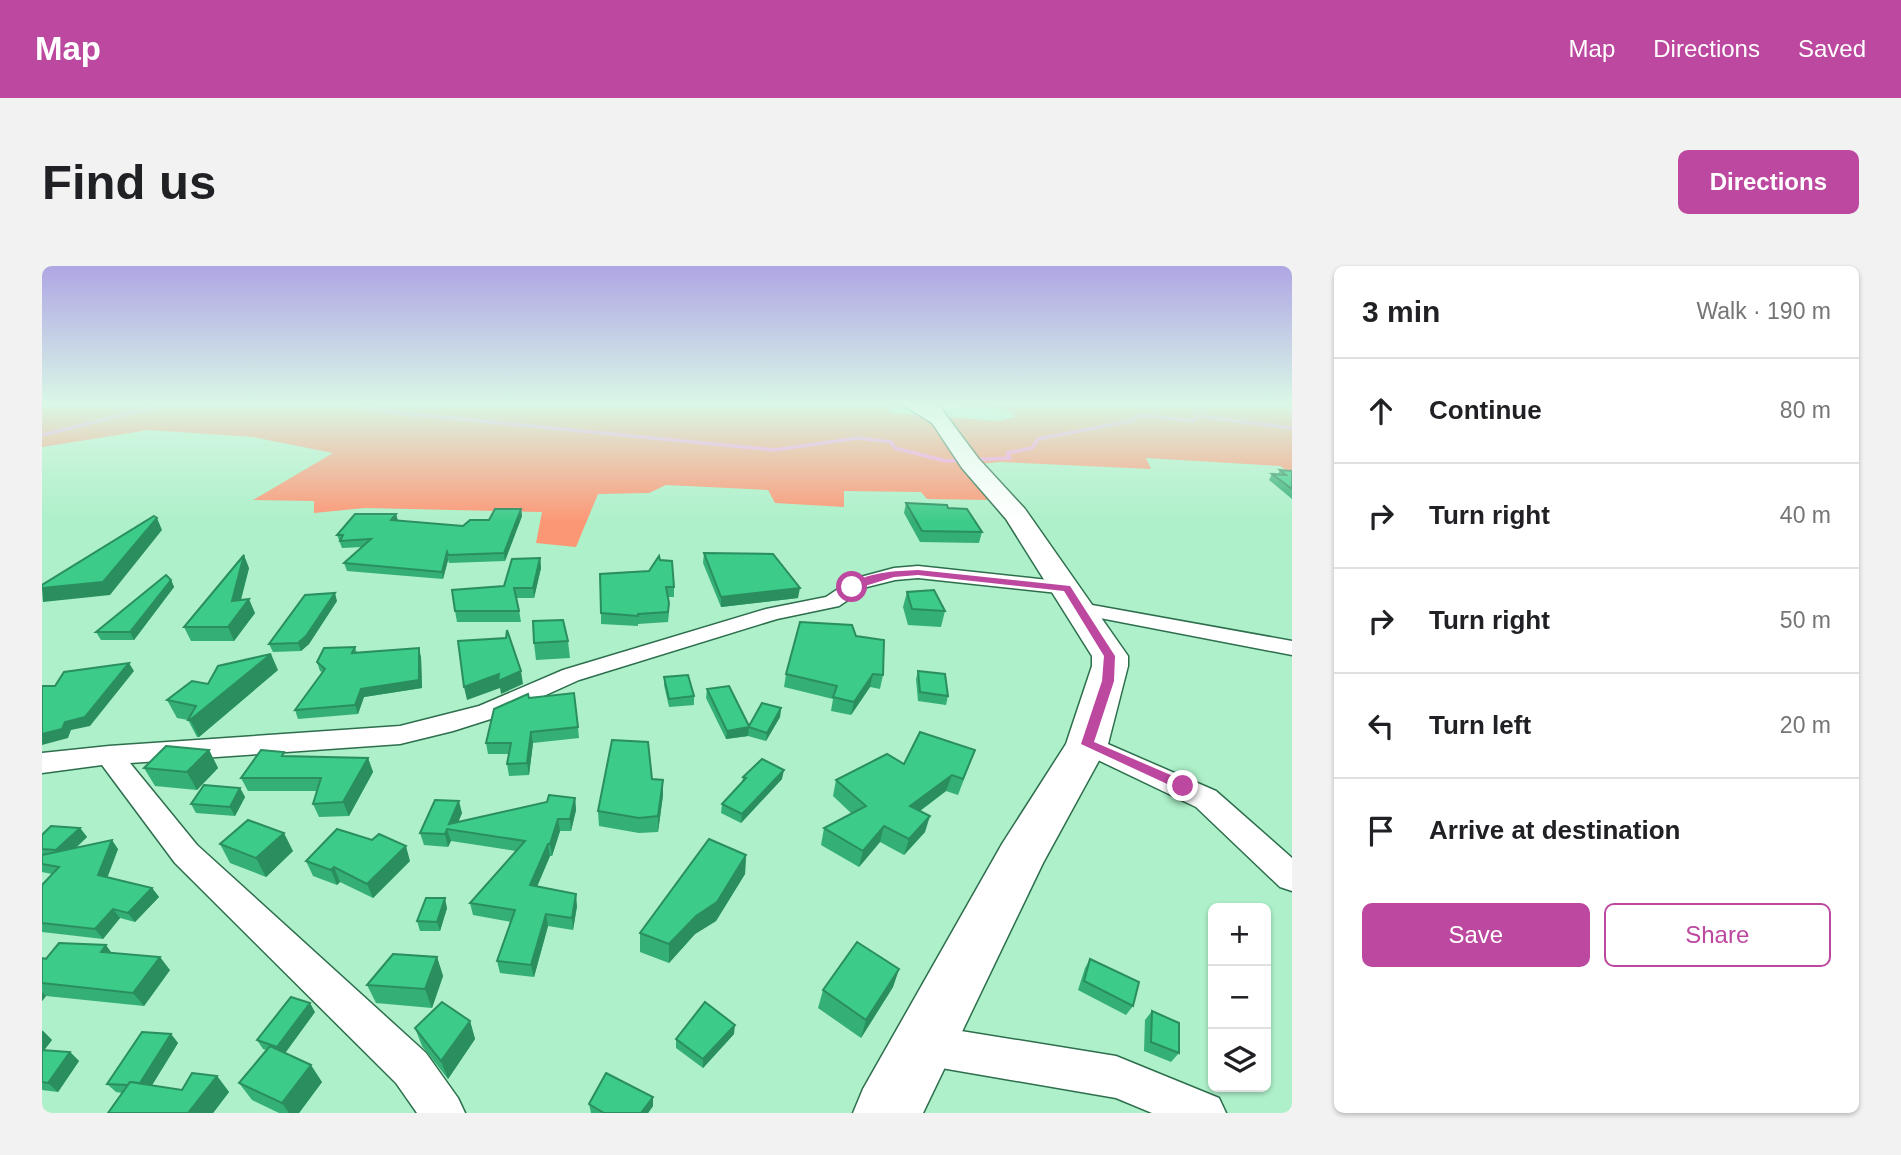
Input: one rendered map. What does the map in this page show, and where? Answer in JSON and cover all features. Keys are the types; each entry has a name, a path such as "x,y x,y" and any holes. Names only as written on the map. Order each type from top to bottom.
{"main road":[{"path":"887,1113 1020,858 1087,744 1108,681 1110,666 1110,656 1016,514 955,443"}],"street":[{"path":"42,763 108,755 400,735 432,730 547,687 571,675 773,613 832,602 860,583 894,574 918,572 1074,599 1292,648"},
{"path":"1087,744 1206,799 1292,878"},
{"path":"108,755 186,854 411,1068 443,1113"},
{"path":"923,1045 1116,1077 1204,1113"}],"shaded area":[{"path":"42,443 70,443 42,447"},
{"path":"281,443 1292,443 1292,474 1280,466 1146,458 1151,469 1000,462 969,465 990,500 927,499 921,492 844,491 844,507 775,503 768,490 666,485 649,493 598,494 576,547 536,543 542,512 365,508 314,513 314,501 253,500 333,453"}],"building":[{"path":"1280,470 1292,471 1292,489 1272,474 1286,475"},
{"path":"906,503 967,509 982,532 922,531"},
{"path":"495,509 521,509 504,553 448,555 447,552 442,572 344,563 371,539 340,541 343,535 337,535 355,514 396,514 391,520 463,526 470,520 489,520"},
{"path":"154,516 157,518 103,582 42,588 42,585"},
{"path":"704,553 773,554 800,588 721,597"},
{"path":"244,555 232,601 249,599 228,627 184,627"},
{"path":"659,556 660,560 672,561 674,587 666,587 668,612 638,616 601,613 600,574 649,571"},
{"path":"540,558 533,588 514,588 519,611 455,611 452,590 504,586 512,559"},
{"path":"166,575 171,580 130,632 96,632"},
{"path":"934,590 945,611 912,609 907,592"},
{"path":"335,593 306,636 298,643 269,644 305,595"},
{"path":"563,620 568,641 534,643 533,621"},
{"path":"800,622 852,625 856,636 884,640 883,675 873,674 854,702 833,697 837,686 786,674"},
{"path":"507,630 521,671 498,681 499,674 464,687 458,641 506,638"},
{"path":"355,647 352,653 419,648 419,680 361,689 355,705 295,710 325,669 317,662 324,648"},
{"path":"271,654 190,720 196,706 167,700 192,681 208,684 218,666"},
{"path":"129,663 85,717 65,722 62,729 42,734 42,686 55,686 64,672"},
{"path":"918,671 945,674 948,696 920,692"},
{"path":"688,675 694,696 669,699 664,677"},
{"path":"729,686 749,726 762,703 781,708 767,733 749,727 727,731 707,689"},
{"path":"574,693 578,727 531,732 527,763 507,764 511,743 486,743 494,709 528,694 529,698"},
{"path":"920,732 975,750 963,779 952,775 910,806 930,816 909,839 884,826 863,851 824,828 866,806 836,780 887,754 904,764"},
{"path":"612,740 648,742 652,779 663,780 658,816 639,818 598,811"},
{"path":"166,746 209,750 187,772 144,768"},
{"path":"261,750 284,752 282,756 368,758 343,802 313,804 321,778 241,778"},
{"path":"762,759 784,770 742,814 722,804 746,778 743,777"},
{"path":"204,785 240,788 230,807 191,804"},
{"path":"549,795 575,798 570,819 558,819 550,844 530,885 576,894 572,918 546,914 531,965 497,961 515,910 470,903 525,841 447,829 445,834 420,833 435,800 459,801 449,824 547,802"},
{"path":"248,820 284,833 256,858 220,844"},
{"path":"51,826 80,828 56,850 42,849 42,835"},
{"path":"337,829 372,840 379,834 406,846 367,884 334,867 331,870 306,861"},
{"path":"709,839 746,855 717,902 696,916 669,944 640,933"},
{"path":"112,840 98,875 152,888 128,913 113,909 95,929 42,923 42,885 59,867 42,864 42,855"},
{"path":"426,898 445,898 437,922 417,921"},
{"path":"857,942 899,969 866,1020 823,990"},
{"path":"59,943 106,945 101,952 160,957 133,993 42,983 42,958 46,959"},
{"path":"393,954 437,957 425,989 367,985"},
{"path":"1090,959 1139,982 1133,1006 1084,981"},
{"path":"291,997 310,1003 277,1047 257,1040"},
{"path":"442,1002 470,1021 441,1061 415,1028"},
{"path":"705,1002 735,1025 703,1059 676,1039"},
{"path":"1152,1011 1179,1023 1179,1053 1151,1042"},
{"path":"142,1032 171,1034 140,1083 107,1084"},
{"path":"270,1046 311,1065 282,1103 239,1083"},
{"path":"42,1050 70,1052 48,1083 42,1082"},
{"path":"192,1073 217,1076 188,1113 108,1113 130,1082 182,1090"},
{"path":"606,1073 653,1097 641,1113 604,1113 589,1104"}],"waterway":[{"path":"698,443 774,450 826,443"},
{"path":"891,443 895,448 946,461 1010,458 1007,453 1032,448 1036,443"}],"route":[{"path":"852,587 894,574 918,572 1067,588 1110,656 1108,681 1087,744 1183,786"}]}
